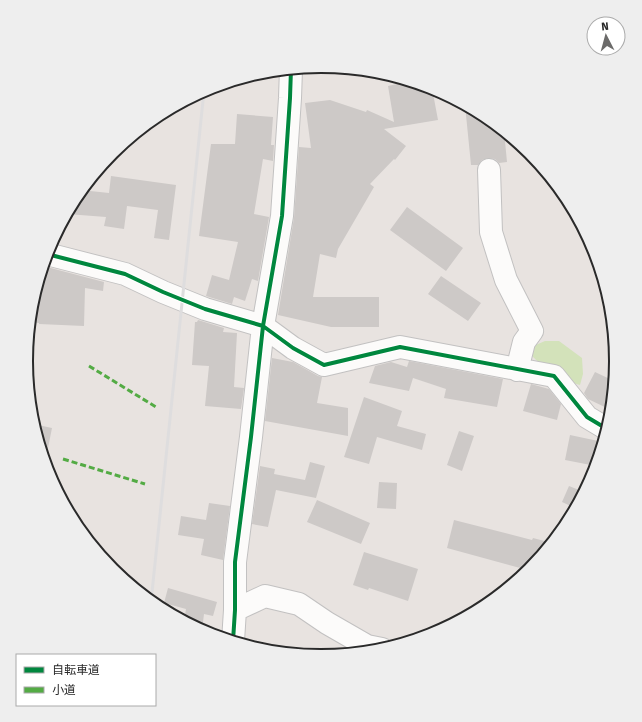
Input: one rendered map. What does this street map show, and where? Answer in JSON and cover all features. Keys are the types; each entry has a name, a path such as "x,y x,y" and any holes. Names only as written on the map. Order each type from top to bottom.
{"street":[{"path":"233,635 235,562 251,437 262,326 282,216 291,75"},
{"path":"490,170 491,232 506,280 532,331 524,342 517,370"},
{"path":"53,256 125,274 163,292 205,309 262,326 293,348 324,365 400,347 554,376 588,417 601,425"},
{"path":"235,610 265,596 299,604 327,623 366,645"}],"green space":[{"path":"545,341 559,341 582,358 583,374 580,385 553,373 530,354 531,347"}],"building":[{"path":"399,84 434,96 438,120 384,129 406,146 395,160 394,159 370,184 374,187 338,249 336,258 320,254 313,297 379,297 379,327 331,327 278,315 294,218 299,147 311,148 305,103 330,100 366,112 367,110 394,122 388,86"},
{"path":"466,112 505,139 507,162 499,163 495,159 488,158 482,160 478,165 471,165"},
{"path":"237,114 273,117 271,145 274,145 273,161 263,159 254,214 269,217 258,281 252,279 245,301 234,297 232,304 206,296 212,275 229,280 238,242 199,236 211,144 235,144"},
{"path":"111,176 176,185 169,240 154,238 158,210 127,206 124,229 104,226 106,217 74,215 89,191 109,193"},
{"path":"407,207 463,248 446,271 390,230"},
{"path":"48,267 104,282 103,291 85,288 84,326 35,323"},
{"path":"441,276 481,303 468,321 428,294"},
{"path":"198,320 224,328 223,332 237,333 234,387 244,388 241,409 205,406 209,366 192,365 195,322"},
{"path":"272,358 293,362 322,377 317,403 348,408 348,436 265,421"},
{"path":"409,361 503,379 497,407 444,398 446,389 413,378 409,391 369,383 375,366 391,362 407,367"},
{"path":"595,372 608,378 605,407 588,399 584,393"},
{"path":"531,384 549,389 561,404 557,420 523,411"},
{"path":"364,397 402,411 397,426 426,434 422,450 377,437 369,464 344,457"},
{"path":"41,426 52,428 47,451"},
{"path":"459,431 474,436 462,471 447,465"},
{"path":"570,435 598,441 590,465 565,460"},
{"path":"310,462 325,466 316,498 276,490 268,527 252,524 260,466 275,469 274,474 305,480"},
{"path":"379,482 397,483 396,509 377,508"},
{"path":"569,486 578,490 570,506 562,502"},
{"path":"317,500 370,523 361,544 307,522"},
{"path":"209,503 230,506 223,560 201,555 204,539 178,535 181,516 206,520"},
{"path":"454,520 532,540 533,538 545,541 521,568 447,548"},
{"path":"364,552 418,569 408,601 369,588 368,590 353,585"},
{"path":"168,588 217,602 213,616 204,614 203,623 185,614 186,609 164,602"}],"railway":[{"path":"152,593 203,99"}],"marked path":[{"path":"89,366 156,407"},
{"path":"63,459 145,484"}],"cycle path":[{"path":"233,635 235,562 263,326 282,216 291,75"},
{"path":"53,256 125,274 163,292 205,309 263,326 293,348 324,365 400,347 554,376 587,417 601,426"}]}
